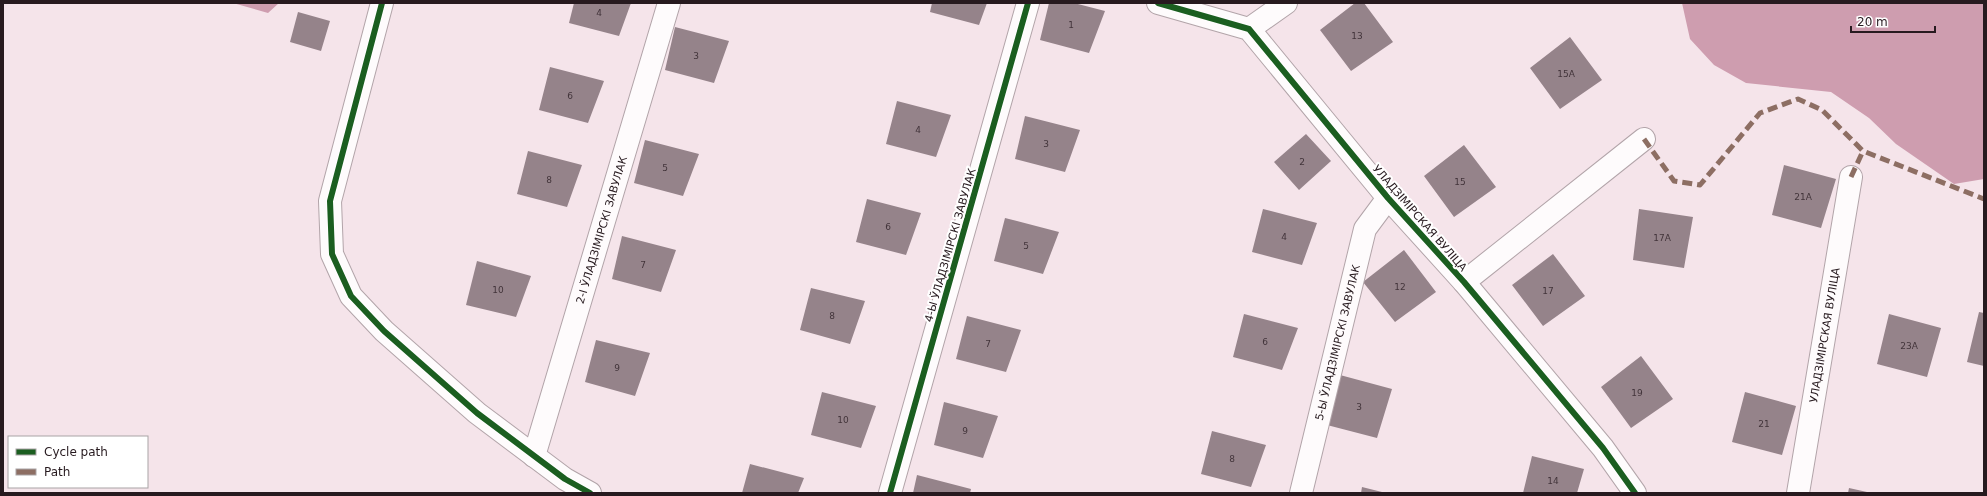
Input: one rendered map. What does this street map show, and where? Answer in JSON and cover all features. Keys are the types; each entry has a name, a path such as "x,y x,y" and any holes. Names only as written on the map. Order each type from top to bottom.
{"street":[{"path":"382,3 330,201 332,254 351,296 384,331 477,413 565,480 590,493"},
{"name":"2-І ЎЛАДЗІМІРСКІ ЗАВУЛАК","path":"534,456 669,3"},
{"name":"4-Ы ЎЛАДЗІМІРСКІ ЗАВУЛАК","path":"890,493 1028,3"},
{"path":"1158,3 1249,29 1286,3"},
{"name":"УЛАДЗІМІРСКАЯ ВУЛІЦА","path":"1249,29 1388,198 1464,282 1603,448 1635,493"},
{"name":"УЛАДЗІМІРСКАЯ ВУЛІЦА","path":"1464,282 1644,139"},
{"name":"УЛАДЗІМІРСКАЯ ВУЛІЦА","path":"1798,493 1851,178"},
{"name":"5-Ы ЎЛАДЗІМІРСКІ ЗАВУЛАК","path":"1301,493 1365,229 1388,198"}],"shaded area":[{"path":"233,3 279,3 268,13"},
{"path":"1682,3 1984,3 1984,179 1954,184 1896,144 1869,118 1831,92 1746,83 1714,65 1690,39"}],"building":[{"path":"574,3 631,3 619,36 569,23"},
{"path":"932,3 987,3 979,25 930,12"},
{"path":"1049,3 1074,3 1105,11 1089,53 1040,40"},
{"path":"1355,3 1364,3 1393,42 1351,71 1320,30"},
{"path":"298,12 330,21 321,51 290,42"},
{"path":"675,27 729,41 714,83 665,70"},
{"path":"1570,37 1602,80 1560,109 1530,68"},
{"path":"550,67 604,81 588,123 539,110"},
{"path":"897,101 951,115 936,157 886,144"},
{"path":"1025,116 1080,130 1065,172 1015,159"},
{"path":"1306,134 1331,161 1299,190 1274,162"},
{"path":"645,140 699,154 683,196 634,183"},
{"path":"1464,145 1496,187 1454,217 1424,176"},
{"path":"528,151 582,165 567,207 517,194"},
{"path":"1784,165 1836,179 1821,228 1772,215"},
{"path":"867,199 921,213 906,255 856,242"},
{"path":"1263,209 1317,223 1302,265 1252,252"},
{"path":"1639,209 1693,217 1684,268 1633,260"},
{"path":"1005,218 1059,232 1043,274 994,261"},
{"path":"622,236 676,250 661,292 612,279"},
{"path":"1404,250 1436,292 1395,322 1363,282"},
{"path":"1553,254 1585,296 1543,326 1512,285"},
{"path":"477,261 531,276 516,317 466,305"},
{"path":"811,288 865,301 850,344 800,330"},
{"path":"1979,312 1984,313 1984,366 1967,362"},
{"path":"1244,314 1298,328 1282,370 1233,357"},
{"path":"1889,314 1941,328 1927,377 1877,364"},
{"path":"967,316 1021,330 1006,372 956,359"},
{"path":"596,340 650,353 635,396 585,382"},
{"path":"1641,356 1673,399 1631,428 1601,387"},
{"path":"1340,375 1392,389 1377,438 1327,425"},
{"path":"822,392 876,406 861,448 811,435"},
{"path":"1745,392 1796,406 1782,455 1732,442"},
{"path":"944,402 998,416 983,458 934,445"},
{"path":"1212,431 1266,445 1251,487 1201,474"},
{"path":"1532,456 1584,469 1577,493 1523,493"},
{"path":"750,464 804,478 798,493 742,493"},
{"path":"917,475 971,489 970,493 913,493"},
{"path":"1362,487 1382,492 1361,493"},
{"path":"1849,488 1867,492 1867,493 1848,493"}],"marked path":[{"path":"1644,139 1674,181 1700,185 1760,113 1798,99 1822,110 1863,151 1984,199"},
{"path":"1851,177 1863,151"}],"cycle path":[{"path":"382,3 330,201 332,254 351,296 384,331 477,413 565,479 590,493"},
{"path":"890,493 1028,3"},
{"path":"1158,3 1249,29 1388,198 1464,282 1603,448 1635,493"}]}
